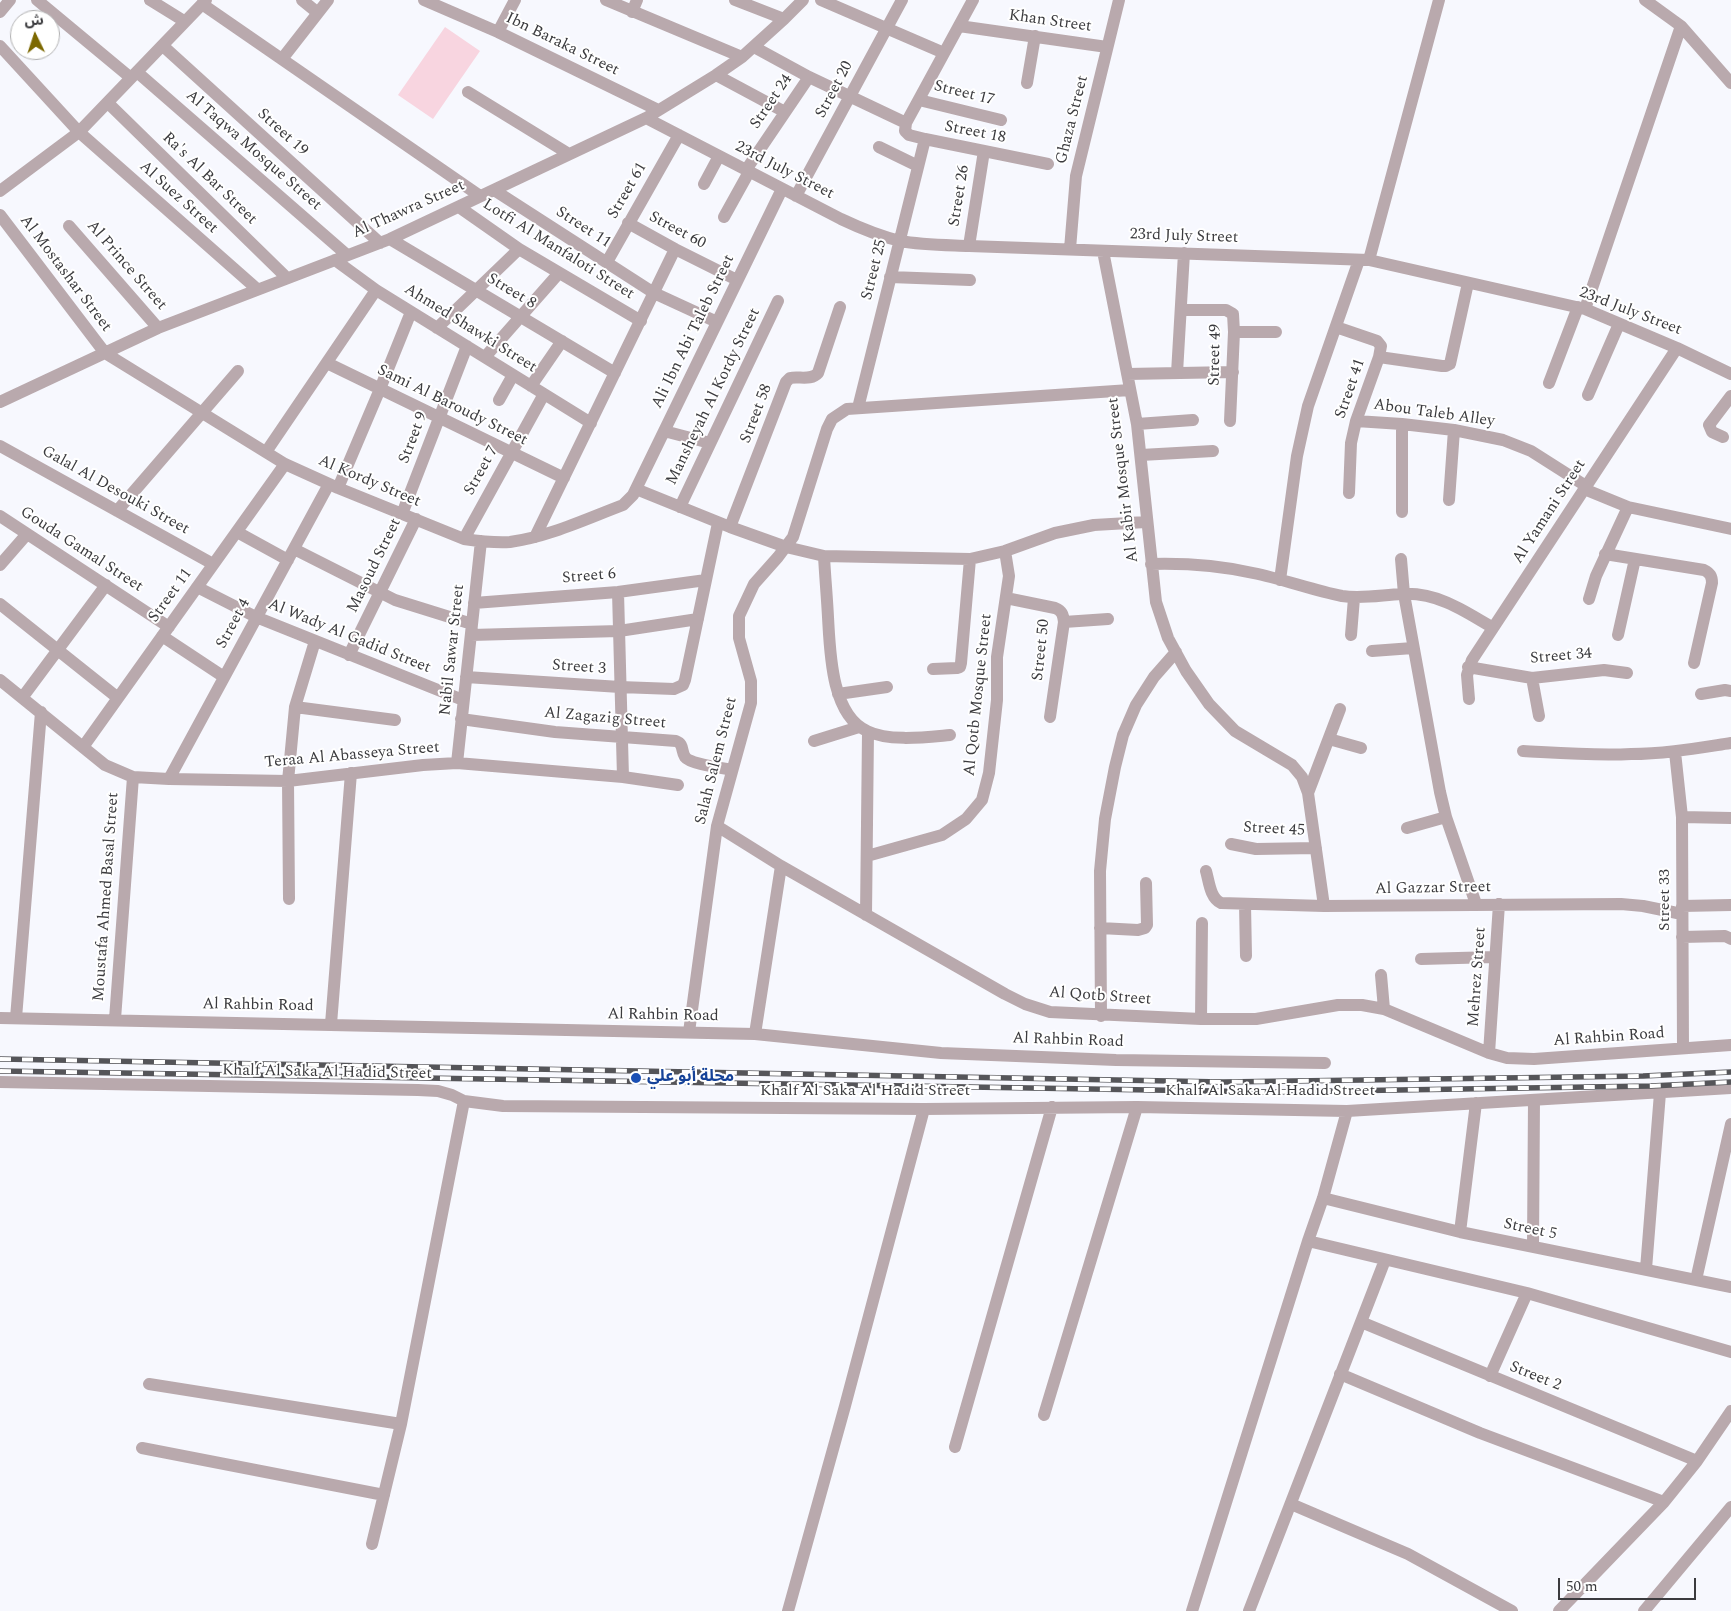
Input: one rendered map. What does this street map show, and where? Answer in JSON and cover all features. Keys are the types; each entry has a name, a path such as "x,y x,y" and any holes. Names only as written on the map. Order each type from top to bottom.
{"street":[{"path":"0,12 10,0"},
{"name":"Al Taqwa Mosque Street","path":"37,0 134,75 341,258"},
{"path":"150,0 184,22"},
{"path":"302,0 318,13"},
{"path":"282,59 328,0"},
{"name":"Ibn Baraka Street","path":"424,0 498,32 658,110"},
{"path":"498,32 515,0"},
{"path":"606,0 635,6 742,56"},
{"path":"735,0 784,19"},
{"name":"Al Thawra Street","path":"0,402 158,328 385,241 646,118 716,76 754,47 802,0"},
{"path":"821,0 944,53"},
{"name":"Street 20","path":"796,196 902,0"},
{"path":"754,47 809,77 906,123 973,0"},
{"name":"Ghaza Street","path":"1070,249 1076,176 1119,0"},
{"path":"1280,580 1300,439 1308,406 1336,327 1364,260 1439,0"},
{"path":"1645,0 1681,26 1731,83"},
{"path":"0,191 78,132 204,2 282,59 480,196"},
{"name":"Khan Street","path":"959,26 1107,47"},
{"path":"1549,383 1582,308 1681,26"},
{"path":"1027,83 1035,36"},
{"name":"Al Suez Street","path":"0,46 78,132 257,289"},
{"name":"Street 19","path":"162,46 385,241"},
{"path":"716,76 785,112"},
{"name":"Street 24","path":"724,217 748,171 809,77"},
{"path":"468,92 569,154"},
{"name":"Street 17","path":"919,100 1001,120"},
{"name":"Ra's Al Bar Street","path":"108,103 287,278"},
{"name":"23rd July Street","path":"646,118 869,232 899,240 917,244 1364,260 1582,308 1678,348 1731,374"},
{"name":"Street 18","path":"906,123 905,131 925,139 1048,164"},
{"name":"Street 61","path":"607,262 679,135"},
{"name":"Street 25","path":"852,409 890,277 925,139"},
{"path":"879,147 918,166"},
{"name":"Street 26","path":"969,246 984,151"},
{"path":"704,184 719,156"},
{"name":"Ali Ibn Abi Taleb Street","path":"636,489 782,189"},
{"name":"Street 11","path":"494,190 654,292 717,322"},
{"name":"Lotfi Al Manfaloti Street","path":"458,207 519,249 640,321"},
{"name":"Al Mostashar Street","path":"0,215 105,353"},
{"name":"Street 60","path":"628,223 737,280"},
{"name":"Al Prince Street","path":"69,226 158,328"},
{"name":"Street 8","path":"385,241 475,290 615,373"},
{"path":"437,328 519,249"},
{"path":"536,537 675,249"},
{"name":"Al Kabir Mosque Street","path":"1104,251 1137,424 1156,602 1168,638 1186,671 1209,704 1235,730 1292,765 1302,777 1308,793"},
{"path":"1177,374 1184,253"},
{"name":"Ahmed Shawki Street","path":"341,258 376,290 591,423"},
{"path":"485,357 559,272"},
{"path":"890,277 970,280"},
{"path":"1379,357 1442,366 1450,364 1468,283"},
{"path":"266,452 376,290"},
{"name":"Mansheyah Al Kordy Street","path":"680,507 778,301"},
{"name":"Street 58","path":"724,525 786,382 790,378 810,378 818,373 840,307"},
{"name":"Street 49","path":"1181,310 1230,311 1233,314 1233,372 1230,420"},
{"name":"Street 4","path":"169,779 291,554 334,486 380,389 411,312"},
{"path":"1588,395 1619,324"},
{"name":"Street 41","path":"1336,327 1380,343 1381,350 1356,421 1351,443 1349,493"},
{"path":"1234,332 1276,332"},
{"path":"531,386 562,341"},
{"name":"Street 9","path":"402,514 467,346"},
{"name":"Al Yamani Street","path":"1468,667 1678,348"},
{"name":"Al Kordy Street","path":"105,353 201,414 285,464 464,539 481,542 508,542 536,537 623,505 636,489"},
{"name":"Sami Al Baroudy Street","path":"327,363 564,478"},
{"path":"117,511 238,372"},
{"path":"1127,374 1233,372"},
{"path":"499,400 513,375"},
{"path":"852,409 1130,390"},
{"name":"Street 7","path":"464,539 544,394"},
{"path":"1723,438 1712,432 1709,425 1731,396"},
{"name":"Salah Salem Street","path":"689,1032 716,826 751,703 751,681 739,638 739,616 754,584 793,537 832,419 852,409"},
{"path":"1137,424 1193,420"},
{"name":"Abou Taleb Alley","path":"1356,421 1454,430 1502,440 1532,451 1585,488 1628,506 1731,528"},
{"path":"1402,424 1402,512"},
{"path":"1449,500 1454,430"},
{"path":"664,431 710,443"},
{"name":"Galal Al Desouki Street","path":"0,446 213,564"},
{"path":"1141,455 1214,451"},
{"name":"Street 11","path":"83,747 285,464"},
{"path":"636,489 724,525 786,547 824,556 970,559 1005,551 1055,533 1094,525 1146,522"},
{"path":"1589,599 1605,554 1628,506"},
{"name":"Gouda Gamal Street","path":"0,516 106,586 224,677"},
{"name":"Masoud Street","path":"349,655 416,519"},
{"path":"237,532 380,591 394,600 471,629 619,631 698,619 706,580 724,525"},
{"path":"0,565 27,534"},
{"name":"Nabil Sawar Street","path":"456,763 481,542"},
{"name":"Al Qotb Mosque Street","path":"867,856 942,835 966,819 982,800 989,773 997,700 997,657 1009,576 1005,551"},
{"path":"1605,554 1704,570 1712,577 1694,663"},
{"path":"824,556 832,673 838,694 848,714 863,730 882,736 950,735"},
{"path":"933,669 960,667 970,559"},
{"path":"1401,559 1404,594 1413,648 1440,792 1446,817 1476,904"},
{"path":"1618,636 1635,559"},
{"path":"1151,564 1188,563 1220,566 1354,598 1404,594 1433,596 1458,607 1494,628"},
{"name":"Street 6","path":"474,603 618,592 706,580"},
{"path":"22,698 106,586"},
{"name":"Al Wady Al Gadid Street","path":"197,587 256,617 464,700"},
{"path":"618,592 623,777"},
{"name":"Street 50","path":"1006,598 1060,610 1064,622 1050,718"},
{"path":"1351,635 1354,598"},
{"path":"0,604 118,698"},
{"name":"Street 3","path":"466,677 674,689 683,685 685,680 698,619"},
{"path":"1064,622 1108,619"},
{"path":"289,899 288,780 295,707 315,641"},
{"path":"1372,651 1413,648"},
{"path":"1101,1016 1100,871 1105,819 1115,767 1123,735 1136,705 1154,677 1176,652"},
{"path":"1468,667 1470,699"},
{"name":"Street 34","path":"1468,667 1532,678 1604,670 1627,673"},
{"path":"1532,678 1539,716"},
{"name":"Teraa Al Abasseya Street","path":"0,680 105,765 133,777 288,780 456,763 623,777 678,785"},
{"path":"838,694 887,687"},
{"path":"1701,694 1725,690 1731,691"},
{"path":"295,707 394,720"},
{"path":"1324,906 1308,793 1340,709"},
{"path":"16,1018 40,712"},
{"name":"Al Zagazig Street","path":"461,719 555,732 676,740 682,745 684,755 689,761 732,770"},
{"path":"863,730 867,856 866,914"},
{"path":"814,741 863,730"},
{"path":"1329,739 1361,748"},
{"path":"1524,751 1632,754 1675,752 1731,743"},
{"name":"Street 33","path":"1675,752 1682,817 1683,1048"},
{"path":"331,1024 351,773"},
{"name":"Moustafa Ahmed Basal Street","path":"114,1019 133,777"},
{"path":"1407,828 1446,817"},
{"path":"1682,817 1731,818"},
{"name":"Al Qotb Street","path":"716,826 781,866 1025,1004 1050,1012 1101,1016 1256,1019 1338,1005 1362,1005 1384,1009 1490,1053"},
{"name":"Street 45","path":"1231,844 1256,849 1316,848"},
{"path":"755,1034 781,866"},
{"name":"Al Gazzar Street","path":"1206,871 1214,897 1216,901 1221,903 1324,906 1621,904 1682,910 1731,906"},
{"path":"1100,928 1138,930 1145,928 1147,925 1146,883"},
{"path":"1245,904 1246,956"},
{"name":"Mehrez Street","path":"1490,1053 1499,904"},
{"path":"1201,1019 1202,923"},
{"path":"1682,937 1725,936 1731,939"},
{"path":"1421,959 1495,957"},
{"path":"1381,975 1384,1009"},
{"name":"Al Rahbin Road","path":"0,1018 755,1034 941,1052 1116,1060 1325,1063"},
{"name":"Al Rahbin Road","path":"1490,1053 1507,1058 1534,1059 1731,1045"},
{"name":"Khalf Al Saka Al Hadid Street","path":"0,1082 418,1090 438,1091 452,1095 464,1102 503,1106 924,1109 1137,1107 1347,1111 1731,1088"},
{"path":"1646,1269 1660,1092"},
{"path":"1533,1247 1534,1100"},
{"path":"372,1544 401,1424 464,1102"},
{"path":"1460,1232 1476,1103"},
{"path":"954,1447 1052,1107"},
{"path":"1044,1415 1137,1107"},
{"path":"788,1611 924,1109"},
{"path":"1192,1611 1323,1198 1347,1111"},
{"path":"1696,1280 1731,1124"},
{"name":"Street 5","path":"1323,1198 1460,1232 1731,1288"},
{"path":"1308,1241 1527,1293 1731,1352"},
{"path":"1249,1611 1385,1260"},
{"path":"1490,1376 1527,1293"},
{"name":"Street 2","path":"1361,1322 1696,1461"},
{"path":"1340,1374 1480,1433 1664,1502"},
{"path":"149,1384 401,1424"},
{"path":"1558,1611 1664,1502 1731,1411"},
{"path":"142,1448 384,1496"},
{"path":"1290,1504 1408,1554 1512,1611"},
{"path":"1644,1611 1731,1507"}],"building":[{"path":"445,27 480,51 433,119 398,95"}],"railway":[{"path":"0,1059 1223,1082 1643,1076 1731,1072"},
{"path":"0,1071 1272,1092 1651,1086 1731,1082"}],"place":[{"name":"محلة أبو علي","path":"636,1078"}]}
